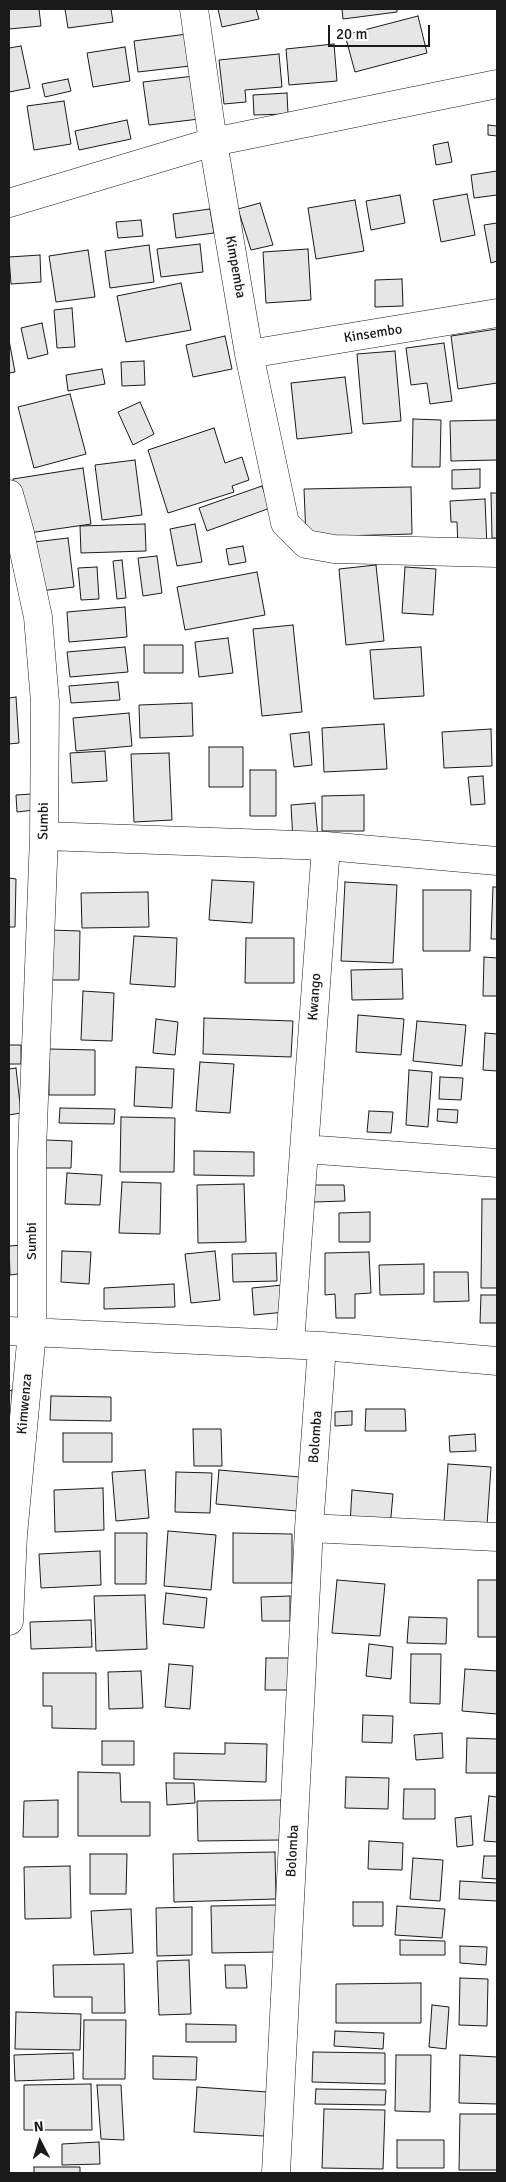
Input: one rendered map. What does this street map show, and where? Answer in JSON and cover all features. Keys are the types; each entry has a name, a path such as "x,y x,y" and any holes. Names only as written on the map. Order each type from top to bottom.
{"street":[{"name":"Kimpemba","path":"194,9 213,142 249,354 285,523 306,544 334,549 497,553"},
{"path":"9,203 213,142 497,84"},
{"name":"Kinsembo","path":"249,354 497,313"},
{"name":"Sumbi","path":"9,494 20,533 38,617 45,702 44,836 20,1151 20,1331"},
{"path":"44,836 326,846 497,861"},
{"name":"Kwango","path":"290,1344 326,846"},
{"path":"304,1149 497,1163"},
{"path":"20,1331 322,1346 497,1361"},
{"name":"Kimwenza","path":"9,1622 20,1331"},
{"name":"Bolomba","path":"276,2173 309,1528 322,1346"},
{"path":"309,1528 497,1537"}],"building":[{"path":"9,9 39,9 41,26 9,29"},
{"path":"65,9 111,9 113,22 68,28"},
{"path":"218,9 256,9 259,19 222,27"},
{"path":"342,9 397,9 397,12 343,19"},
{"path":"418,16 427,53 355,72 345,35"},
{"path":"187,34 190,66 138,72 134,41"},
{"path":"334,44 337,81 289,85 286,49"},
{"path":"21,46 30,88 9,92 9,48"},
{"path":"125,47 130,81 93,87 87,53"},
{"path":"279,54 282,87 245,90 246,102 224,104 219,60"},
{"path":"194,76 199,119 149,125 143,82"},
{"path":"68,79 71,91 45,97 42,84"},
{"path":"287,93 288,114 254,115 253,95"},
{"path":"64,101 71,144 34,150 27,106"},
{"path":"127,120 131,139 79,150 75,131"},
{"path":"488,125 497,126 497,136 488,135"},
{"path":"448,142 452,162 436,165 433,145"},
{"path":"497,171 497,195 474,198 471,175"},
{"path":"467,194 475,235 441,242 433,200"},
{"path":"400,195 405,223 371,230 366,201"},
{"path":"355,200 364,251 316,259 308,208"},
{"path":"260,203 273,245 251,250 238,209"},
{"path":"210,209 214,233 176,238 173,214"},
{"path":"141,220 143,236 118,238 116,222"},
{"path":"497,223 497,261 491,263 484,225"},
{"path":"200,244 203,272 161,277 157,249"},
{"path":"149,245 154,282 110,288 105,251"},
{"path":"308,249 311,300 266,303 263,252"},
{"path":"88,250 95,297 56,302 49,256"},
{"path":"40,255 41,282 11,284 9,257"},
{"path":"402,279 403,306 375,307 375,280"},
{"path":"181,283 191,330 126,342 117,296"},
{"path":"72,308 75,347 57,348 54,310"},
{"path":"42,323 48,354 28,359 21,328"},
{"path":"497,329 497,383 458,389 451,336"},
{"path":"225,336 232,369 193,377 186,345"},
{"path":"9,340 15,372 9,373"},
{"path":"444,343 452,401 430,404 427,383 411,385 406,348"},
{"path":"395,351 401,421 363,424 357,354"},
{"path":"144,361 145,385 122,386 121,362"},
{"path":"102,369 105,384 68,391 66,375"},
{"path":"345,377 352,433 297,439 291,383"},
{"path":"70,394 86,454 34,468 18,407"},
{"path":"140,402 154,434 133,445 118,412"},
{"path":"413,419 441,420 440,467 412,467"},
{"path":"497,420 497,460 451,461 450,421"},
{"path":"214,428 225,463 242,457 249,480 232,486 234,492 168,513 148,450"},
{"path":"135,460 142,515 102,520 95,465"},
{"path":"83,468 91,524 22,534 13,479"},
{"path":"480,469 480,488 452,489 452,470"},
{"path":"262,486 270,508 207,531 199,508"},
{"path":"411,487 412,534 306,537 304,489"},
{"path":"491,493 497,493 497,538 492,538"},
{"path":"485,499 487,547 458,548 457,522 451,522 450,501"},
{"path":"145,524 146,551 81,553 80,526"},
{"path":"195,524 202,562 177,566 170,529"},
{"path":"68,538 74,587 40,591 34,542"},
{"path":"243,546 246,562 229,565 226,549"},
{"path":"157,556 162,593 143,596 138,558"},
{"path":"122,560 126,598 117,599 113,561"},
{"path":"376,565 384,641 346,645 339,569"},
{"path":"97,567 99,599 81,600 78,568"},
{"path":"405,567 436,569 433,615 402,613"},
{"path":"257,572 265,615 185,630 177,587"},
{"path":"125,607 127,637 69,642 67,612"},
{"path":"293,625 302,712 262,716 253,629"},
{"path":"228,638 233,673 199,677 195,642"},
{"path":"144,645 183,645 183,673 144,673"},
{"path":"125,647 128,672 70,677 67,652"},
{"path":"421,647 424,696 374,699 370,650"},
{"path":"118,682 120,700 71,703 69,686"},
{"path":"16,697 19,743 9,744 9,698"},
{"path":"192,703 193,736 140,738 139,705"},
{"path":"129,713 132,746 76,751 73,718"},
{"path":"384,724 387,769 324,772 322,728"},
{"path":"491,729 492,766 444,768 442,732"},
{"path":"309,732 312,765 294,767 290,734"},
{"path":"209,747 243,747 243,787 209,787"},
{"path":"105,751 107,781 72,783 70,753"},
{"path":"169,753 172,820 134,822 131,754"},
{"path":"250,770 276,770 276,816 250,816"},
{"path":"483,776 485,804 471,805 468,777"},
{"path":"32,794 34,810 17,812 16,795"},
{"path":"364,795 364,831 322,831 322,796"},
{"path":"315,803 318,838 293,841 291,805"},
{"path":"9,878 16,879 15,927 9,927"},
{"path":"212,880 254,882 252,923 209,920"},
{"path":"345,882 397,885 393,963 341,961"},
{"path":"493,887 497,887 497,939 491,939"},
{"path":"423,890 471,890 470,951 423,951"},
{"path":"148,892 149,927 82,928 81,893"},
{"path":"49,930 80,931 79,980 48,980"},
{"path":"134,936 177,938 175,987 130,984"},
{"path":"246,938 294,938 294,983 245,983"},
{"path":"484,957 497,958 497,996 483,996"},
{"path":"402,969 403,999 352,1000 351,970"},
{"path":"83,991 114,993 112,1041 81,1040"},
{"path":"358,1015 404,1019 401,1055 356,1052"},
{"path":"204,1018 293,1021 291,1057 203,1054"},
{"path":"156,1019 178,1022 175,1055 153,1053"},
{"path":"417,1021 466,1025 462,1066 413,1061"},
{"path":"485,1033 497,1034 497,1071 483,1070"},
{"path":"9,1045 21,1045 21,1064 9,1064"},
{"path":"49,1049 95,1050 95,1095 49,1095"},
{"path":"200,1062 234,1064 230,1113 196,1111"},
{"path":"136,1067 174,1069 172,1108 134,1106"},
{"path":"16,1068 21,1113 9,1115 9,1069"},
{"path":"409,1070 432,1072 428,1127 406,1125"},
{"path":"440,1077 463,1078 461,1100 439,1099"},
{"path":"60,1108 115,1109 114,1124 59,1123"},
{"path":"438,1109 458,1110 457,1123 437,1121"},
{"path":"369,1111 393,1112 391,1133 367,1132"},
{"path":"121,1117 175,1118 174,1172 120,1172"},
{"path":"46,1140 72,1141 71,1168 45,1168"},
{"path":"194,1151 254,1152 254,1176 194,1175"},
{"path":"67,1173 102,1175 100,1205 65,1204"},
{"path":"122,1182 161,1183 160,1234 119,1233"},
{"path":"244,1184 246,1242 198,1243 197,1185"},
{"path":"314,1185 344,1185 345,1201 314,1202"},
{"path":"482,1199 497,1199 497,1288 481,1288"},
{"path":"370,1212 370,1242 339,1242 339,1213"},
{"path":"24,1245 26,1273 10,1275 9,1246"},
{"path":"62,1251 91,1252 89,1284 61,1282"},
{"path":"215,1251 220,1300 191,1303 185,1254"},
{"path":"369,1252 371,1293 355,1294 355,1318 336,1318 335,1294 325,1295 325,1253"},
{"path":"276,1253 277,1281 233,1282 232,1254"},
{"path":"424,1264 424,1294 380,1295 379,1265"},
{"path":"434,1272 468,1272 469,1301 434,1302"},
{"path":"174,1284 175,1307 104,1309 104,1288"},
{"path":"283,1285 286,1312 254,1315 252,1288"},
{"path":"481,1295 497,1295 497,1323 480,1323"},
{"path":"12,1390 13,1412 9,1412 9,1391"},
{"path":"51,1396 111,1397 111,1421 50,1420"},
{"path":"366,1409 405,1409 406,1431 365,1431"},
{"path":"352,1411 352,1425 335,1426 335,1412"},
{"path":"193,1429 221,1429 222,1466 194,1466"},
{"path":"63,1433 112,1433 112,1462 63,1462"},
{"path":"475,1434 476,1451 450,1452 449,1436"},
{"path":"448,1464 491,1467 487,1525 444,1522"},
{"path":"145,1470 149,1518 116,1521 112,1472"},
{"path":"219,1470 300,1477 297,1511 216,1504"},
{"path":"176,1472 212,1473 210,1513 175,1512"},
{"path":"103,1488 104,1530 55,1532 54,1490"},
{"path":"352,1490 393,1494 390,1528 350,1524"},
{"path":"168,1531 216,1535 211,1590 164,1586"},
{"path":"115,1533 147,1533 146,1584 115,1584"},
{"path":"233,1533 292,1534 292,1583 233,1583"},
{"path":"100,1551 101,1585 41,1588 39,1554"},
{"path":"337,1580 385,1584 380,1636 332,1633"},
{"path":"478,1580 497,1580 497,1637 478,1637"},
{"path":"166,1593 207,1598 204,1628 163,1624"},
{"path":"145,1595 147,1649 96,1651 94,1596"},
{"path":"290,1596 290,1621 262,1621 261,1597"},
{"path":"409,1617 447,1618 446,1644 407,1643"},
{"path":"91,1620 92,1647 31,1649 30,1622"},
{"path":"369,1644 393,1647 391,1679 366,1676"},
{"path":"411,1654 441,1654 440,1704 410,1703"},
{"path":"266,1658 291,1658 290,1690 265,1690"},
{"path":"169,1664 193,1666 190,1709 165,1707"},
{"path":"465,1669 497,1671 497,1714 462,1711"},
{"path":"141,1671 143,1708 109,1709 108,1672"},
{"path":"43,1673 96,1673 96,1729 52,1728 52,1706 43,1706"},
{"path":"363,1715 393,1716 392,1743 362,1742"},
{"path":"442,1733 443,1758 416,1760 414,1735"},
{"path":"467,1738 497,1739 497,1773 466,1773"},
{"path":"102,1741 134,1741 134,1765 102,1765"},
{"path":"225,1743 267,1744 266,1782 174,1779 174,1753 225,1754"},
{"path":"78,1772 120,1773 121,1802 150,1802 150,1836 78,1836"},
{"path":"346,1777 389,1778 388,1809 345,1808"},
{"path":"166,1783 194,1783 195,1803 167,1805"},
{"path":"404,1789 435,1789 435,1819 403,1819"},
{"path":"489,1796 497,1797 497,1842 484,1841"},
{"path":"58,1800 58,1837 23,1837 24,1801"},
{"path":"281,1800 281,1840 198,1841 197,1801"},
{"path":"471,1816 473,1845 457,1847 455,1818"},
{"path":"369,1841 403,1843 402,1870 368,1869"},
{"path":"275,1852 276,1899 174,1902 173,1854"},
{"path":"90,1854 127,1854 126,1894 90,1894"},
{"path":"484,1856 497,1856 497,1879 482,1878"},
{"path":"413,1858 443,1860 440,1901 410,1899"},
{"path":"70,1866 71,1918 25,1919 24,1867"},
{"path":"460,1881 497,1883 497,1901 459,1899"},
{"path":"353,1902 383,1902 383,1926 353,1926"},
{"path":"277,1905 278,1952 212,1953 211,1906"},
{"path":"397,1906 445,1909 442,1938 395,1935"},
{"path":"192,1907 192,1955 157,1956 156,1908"},
{"path":"131,1909 133,1953 94,1955 91,1911"},
{"path":"400,1940 445,1941 445,1955 400,1955"},
{"path":"460,1946 487,1947 486,1965 460,1963"},
{"path":"189,1960 191,2014 159,2015 157,1961"},
{"path":"124,1964 125,2013 92,2013 92,1997 54,1997 53,1965"},
{"path":"225,1965 245,1965 247,1988 226,1988"},
{"path":"460,1978 488,1979 487,2026 459,2025"},
{"path":"421,1983 421,2023 336,2023 336,1984"},
{"path":"432,2005 449,2007 446,2049 429,2047"},
{"path":"16,2012 81,2014 80,2050 15,2049"},
{"path":"84,2020 126,2020 125,2079 83,2079"},
{"path":"186,2024 236,2025 236,2042 186,2042"},
{"path":"335,2031 384,2033 383,2049 334,2046"},
{"path":"313,2052 385,2053 385,2084 312,2082"},
{"path":"73,2053 74,2079 15,2081 14,2055"},
{"path":"396,2055 431,2055 430,2112 395,2111"},
{"path":"460,2055 497,2057 497,2104 459,2103"},
{"path":"153,2056 197,2057 196,2080 153,2079"},
{"path":"91,2084 92,2130 24,2130 24,2085"},
{"path":"97,2085 121,2085 124,2140 101,2139"},
{"path":"197,2087 267,2092 264,2136 194,2132"},
{"path":"316,2089 386,2090 385,2105 315,2104"},
{"path":"324,2109 385,2110 383,2169 322,2168"},
{"path":"460,2114 497,2114 497,2170 459,2170"},
{"path":"397,2140 444,2140 444,2168 397,2168"},
{"path":"99,2142 100,2164 62,2165 62,2144"},
{"path":"34,2167 80,2167 80,2173 34,2173"}]}
